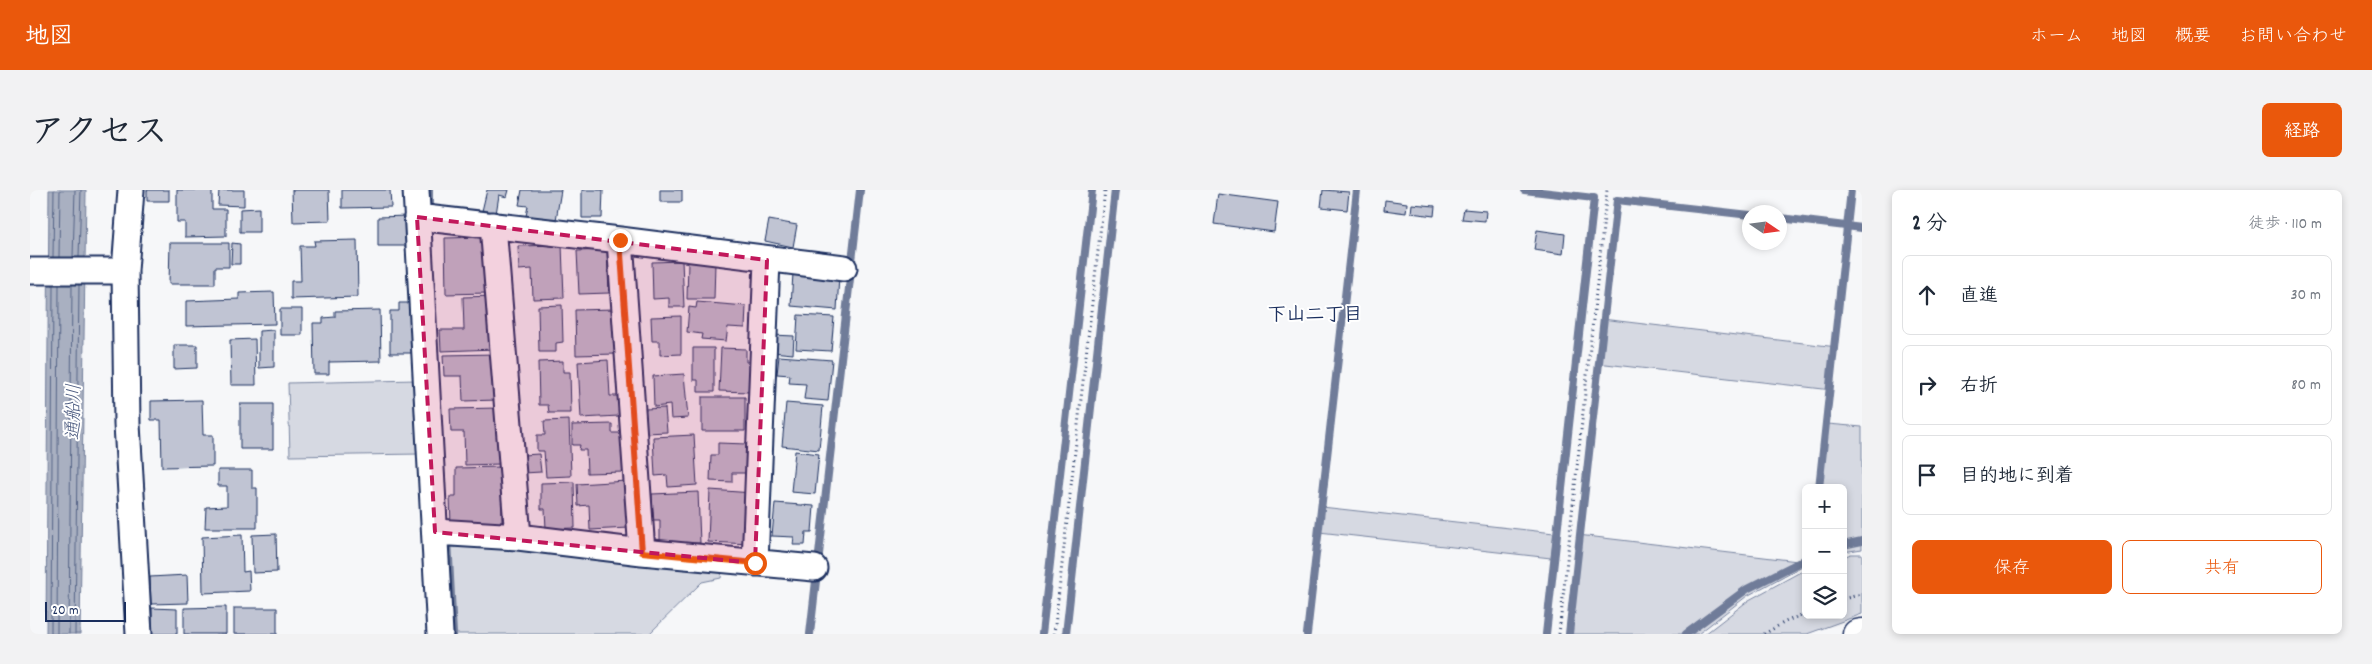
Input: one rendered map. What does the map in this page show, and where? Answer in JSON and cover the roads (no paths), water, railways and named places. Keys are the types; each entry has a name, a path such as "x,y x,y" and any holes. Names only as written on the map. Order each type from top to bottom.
{"street":[{"path":"131,190 120,271 139,634"},
{"path":"416,190 436,532 440,634"},
{"path":"417,217 844,268"},
{"path":"493,226 518,537"},
{"path":"620,240 642,552"},
{"path":"755,563 767,260"},
{"path":"30,271 120,271"},
{"path":"436,532 518,537 642,552 814,568"},
{"path":"1857,634 1862,632"}],"water":[{"name":"通船川","path":"49,190 86,190 80,634 46,634"}],"waterway":[{"path":"429,190 429,208"},
{"path":"810,634 860,190"},
{"path":"1042,634 1092,190"},
{"path":"1066,634 1115,190"},
{"path":"1307,634 1357,190"},
{"path":"1524,190 1594,198 1546,634"},
{"path":"1819,484 1851,190"},
{"path":"1569,634 1617,200 1742,214"},
{"path":"1787,219 1862,228"},
{"path":"448,539 453,634"},
{"path":"1847,544 1862,541"},
{"path":"1686,634 1747,589 1802,561"}],"district":[{"name":"下山二丁目","path":"1315,313"}]}
